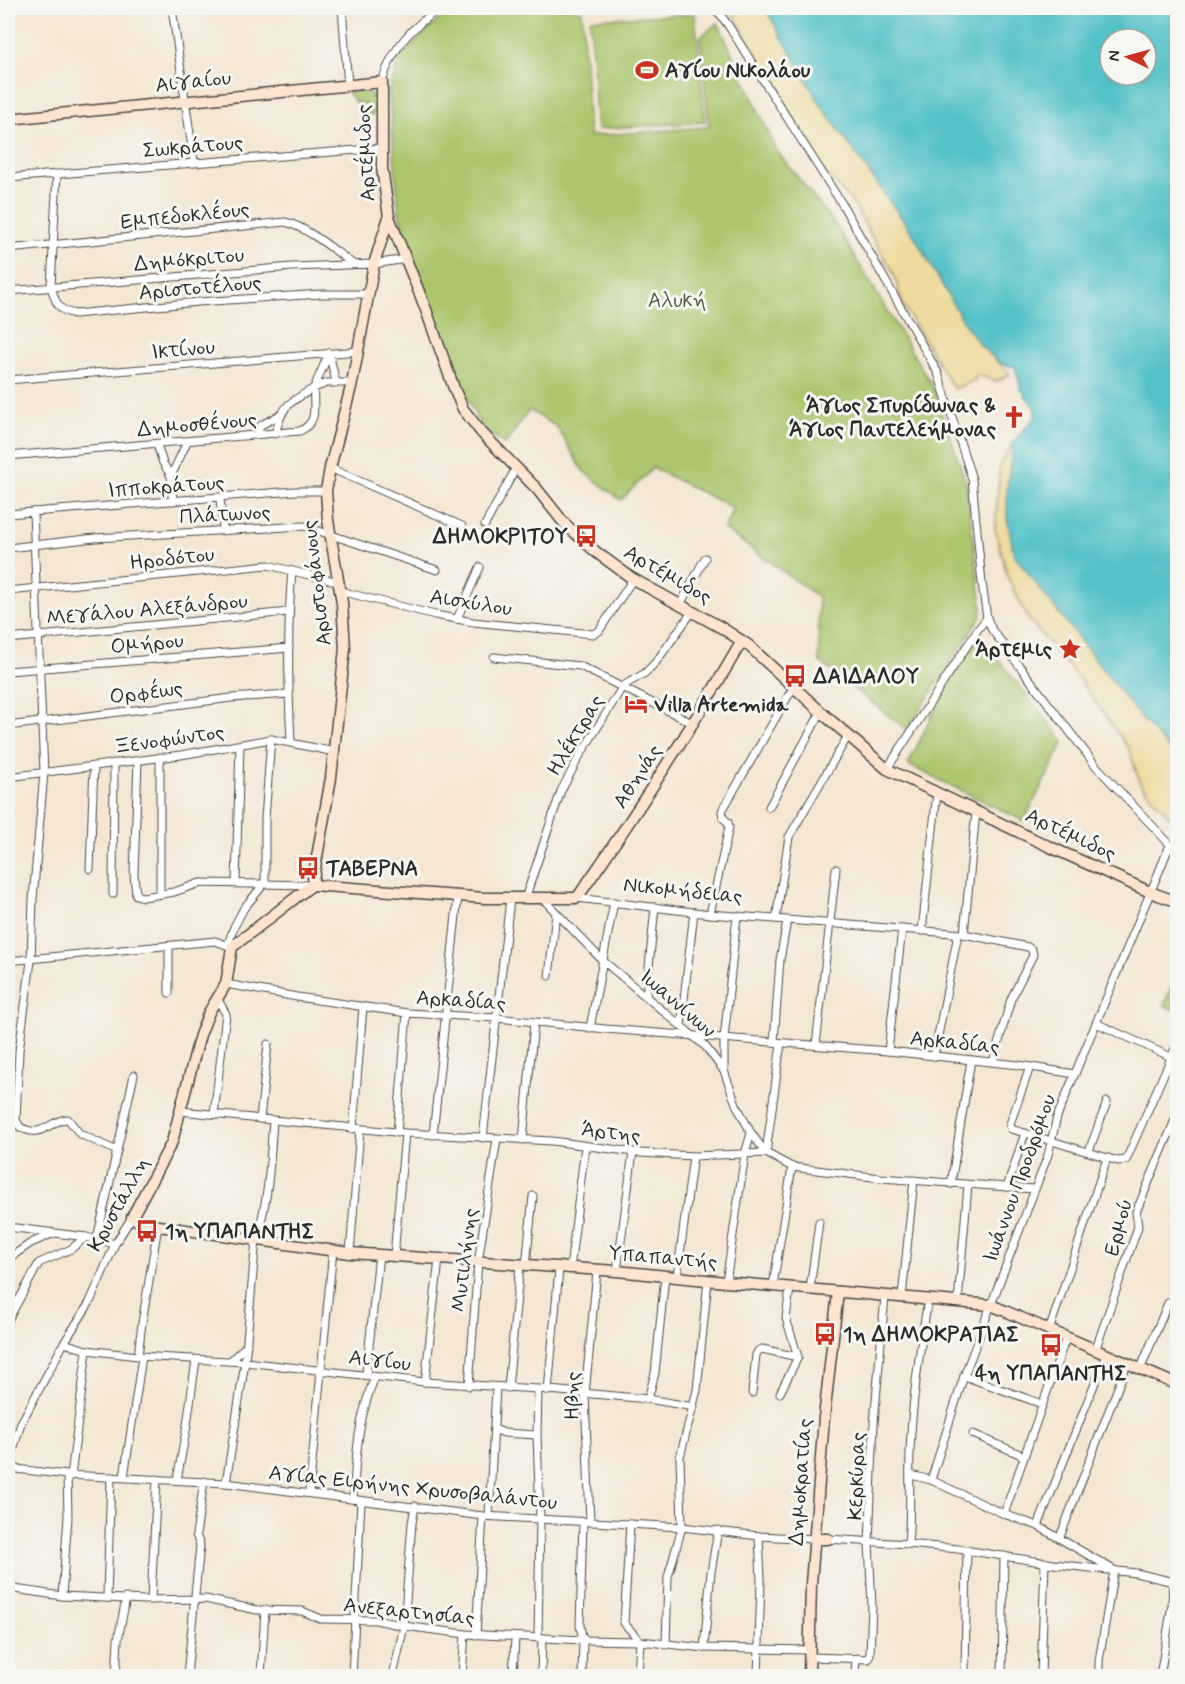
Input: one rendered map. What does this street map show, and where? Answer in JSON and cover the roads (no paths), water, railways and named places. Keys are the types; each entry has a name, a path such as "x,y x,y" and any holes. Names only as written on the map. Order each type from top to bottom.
{"street":[{"path":"172,8 194,162"},
{"path":"342,8 348,85"},
{"path":"382,82 392,54 401,41 441,8"},
{"path":"711,8 720,14 728,25 842,204 938,373 972,479 987,618 994,633 1096,766 1178,853"},
{"name":"Αιγαίου","path":"8,119 382,82"},
{"name":"Αρτέμιδος","path":"382,82 384,187 389,217 461,404 481,432 537,489 574,533 633,579 742,640 887,769 1150,892 1178,902"},
{"name":"Σωκράτους","path":"8,178 382,148"},
{"path":"51,286 57,174"},
{"name":"Αριστοφάνους","path":"312,885 335,752 345,648 327,491 330,468 359,351 374,264 389,217"},
{"name":"Εμπεδοκλέους","path":"8,249 285,222 304,231 353,264"},
{"name":"Δημόκριτου","path":"8,291 51,286 374,264 406,259"},
{"name":"Αριστοτέλους","path":"51,286 55,303 60,309 75,314 239,299 321,294 370,294"},
{"name":"Ικτίνου","path":"9,380 359,351"},
{"path":"329,353 336,382"},
{"path":"314,388 329,353"},
{"path":"275,434 280,415 290,401 321,384 352,383"},
{"name":"Δημοσθένους","path":"8,456 300,431 311,424 314,388"},
{"path":"256,435 261,425 280,415"},
{"path":"171,476 187,442"},
{"path":"157,445 163,463 171,476 173,501"},
{"path":"330,468 462,526"},
{"path":"485,525 516,468"},
{"name":"Ιπποκράτους","path":"8,514 295,491 327,491"},
{"path":"220,498 223,531"},
{"path":"33,512 44,773 33,898 31,961 20,1051 17,1124 32,1131 47,1129 59,1120 68,1119 80,1134 117,1151"},
{"name":"Πλάτωνος","path":"8,548 95,538 304,526 437,570"},
{"path":"680,605 705,558"},
{"name":"Ηροδότου","path":"8,591 268,565 339,586"},
{"path":"457,619 480,567"},
{"path":"291,742 288,694 292,571"},
{"name":"Αισχύλου","path":"339,586 457,619 593,634 599,631 633,579"},
{"name":"Μεγάλου Αλεξάνδρου","path":"8,639 289,612"},
{"name":"Ηλέκτρας","path":"525,899 561,790 578,759 623,686 645,673 656,662 692,612"},
{"path":"887,769 987,618"},
{"name":"Αθηνάς","path":"577,898 694,724 742,640"},
{"name":"Ομήρου","path":"8,672 289,648"},
{"path":"494,657 580,666 694,724"},
{"path":"710,914 729,827 728,822 722,816 722,811 794,686"},
{"name":"Ορφέως","path":"8,726 231,698 288,694"},
{"path":"769,807 821,712"},
{"path":"776,919 789,837 848,736"},
{"path":"230,946 234,927 244,908 264,883 265,819 271,739"},
{"name":"Ξενοφώντος","path":"8,777 114,764 271,739 335,752"},
{"path":"236,883 240,745"},
{"path":"160,757 160,894"},
{"path":"138,760 134,891 136,896 174,892 199,883 312,885"},
{"path":"112,894 114,764"},
{"path":"90,869 94,766"},
{"path":"922,931 937,793"},
{"path":"934,1056 961,934 976,812"},
{"name":"Ιωάννου Προδρόμου","path":"931,1480 964,1376 1052,1140 1057,1117 1170,845"},
{"path":"816,1045 836,869"},
{"path":"230,946 312,885"},
{"name":"Νικομήδειας","path":"312,885 510,899 577,898 710,914 961,934 1031,948 1033,952 1011,999 993,1062"},
{"path":"433,1135 458,896"},
{"path":"483,1138 510,899"},
{"name":"Ιωαννίνων","path":"543,899 602,960 695,1036 724,1071 736,1104 751,1132 766,1152"},
{"path":"590,1028 614,902"},
{"path":"646,996 655,906"},
{"path":"681,1025 694,912"},
{"path":"549,976 556,913"},
{"path":"724,1071 724,1040 737,916"},
{"path":"787,921 780,960 777,1042 766,1152 792,1167 881,1178 1034,1189"},
{"path":"888,1051 902,929"},
{"path":"8,962 215,942 230,946"},
{"path":"169,946 169,993"},
{"name":"Κρυστάλλη","path":"8,1468 9,1458 21,1423 64,1343 90,1302 116,1244 172,1142 200,1035 226,984 230,946"},
{"name":"Αρκαδίας","path":"226,984 407,1013 497,1017 534,1023 724,1040 888,1051 971,1059 1075,1074"},
{"path":"214,1114 226,1014 217,998"},
{"path":"350,1253 363,1007"},
{"path":"397,1133 407,1013"},
{"path":"523,1140 534,1023"},
{"path":"1096,1023 1171,1057"},
{"path":"1030,1067 1010,1126 1011,1129 1122,1162 1129,1157 1178,1042"},
{"path":"260,1119 268,1044"},
{"path":"951,1184 971,1059"},
{"path":"97,1239 134,1075"},
{"path":"1089,1151 1107,1102"},
{"name":"Άρτης","path":"180,1111 397,1133 523,1140 633,1152 693,1156 745,1155 766,1152"},
{"name":"Ερμού","path":"1095,1350 1138,1226 1136,1212 1178,1113"},
{"path":"226,1483 245,1362 256,1239 262,1222 269,1181 273,1120"},
{"path":"726,1282 745,1155 751,1132"},
{"path":"394,1256 405,1133"},
{"path":"1007,1187 1025,1133"},
{"name":"Μυτιλήνης","path":"469,1386 478,1262 497,1139"},
{"path":"548,1391 585,1146"},
{"path":"617,1271 633,1152"},
{"path":"677,1277 693,1156"},
{"path":"1049,1331 1107,1158"},
{"path":"773,1286 792,1167"},
{"path":"902,1297 914,1180"},
{"path":"958,1302 968,1185"},
{"path":"508,1388 533,1196"},
{"name":"Υπαπαντής","path":"132,1217 140,1222 158,1226 350,1253 617,1271 991,1305 1178,1385"},
{"path":"810,1289 819,1222"},
{"path":"124,1477 140,1356 142,1323 158,1226"},
{"path":"8,1227 86,1237 116,1244"},
{"path":"8,1259 31,1243 54,1233"},
{"path":"8,1320 39,1263 71,1249 86,1237"},
{"path":"309,1493 333,1250"},
{"path":"366,1374 379,1254"},
{"path":"425,1382 439,1259"},
{"name":"Ηβης","path":"582,1677 583,1640 580,1626 587,1522 585,1394 597,1271"},
{"path":"648,1400 655,1373 665,1276"},
{"path":"666,1645 668,1577 682,1527 680,1457 688,1420 694,1407 708,1280"},
{"path":"780,1393 798,1358 786,1318 790,1288"},
{"name":"Δημοκρατίας","path":"809,1677 811,1584 824,1418 838,1292"},
{"name":"Κερκύρας","path":"868,1659 872,1606 869,1543 874,1423 885,1296"},
{"path":"908,1544 911,1520 912,1419 928,1299"},
{"path":"1140,1370 1168,1303 1178,1308"},
{"path":"1004,1514 1066,1338"},
{"name":"Αιγίου","path":"64,1343 87,1350 140,1356 245,1362 425,1382 538,1389 648,1400 694,1407"},
{"path":"230,1361 247,1345"},
{"path":"752,1393 758,1351 762,1349 798,1358"},
{"path":"62,1596 69,1476 87,1350"},
{"path":"1038,1526 1106,1355"},
{"path":"177,1480 188,1425 196,1360"},
{"path":"1060,1537 1127,1364"},
{"path":"964,1376 1042,1404"},
{"path":"353,1498 360,1424 367,1396 375,1377"},
{"path":"476,1635 496,1388"},
{"path":"538,1389 541,1677"},
{"path":"494,1429 504,1433 537,1435"},
{"path":"973,1434 1024,1456"},
{"name":"Αγίας Ειρήνης Χρυσοβαλάντου","path":"8,1468 69,1476 226,1483 486,1516 682,1527 759,1536 815,1539"},
{"path":"910,1475 931,1480 1004,1514 1038,1526 1114,1570"},
{"path":"107,1597 111,1477"},
{"path":"151,1600 157,1479"},
{"path":"187,1677 200,1545 196,1535 204,1481"},
{"path":"352,1677 361,1501"},
{"path":"393,1677 404,1626 415,1506"},
{"path":"624,1640 630,1524"},
{"path":"704,1648 711,1572 718,1530"},
{"path":"758,1677 762,1580 759,1536"},
{"path":"815,1539 967,1550 1114,1570 1175,1582 1171,1619 1160,1677"},
{"path":"965,1677 967,1550"},
{"path":"1003,1676 1004,1556"},
{"path":"1041,1677 1045,1562"},
{"path":"1099,1677 1102,1639 1114,1570"},
{"name":"Ανεξαρτησίας","path":"8,1588 62,1596 213,1600 242,1608 302,1611 321,1619 376,1620 476,1635 624,1640 868,1659"},
{"path":"116,1677 118,1640 126,1598"},
{"path":"261,1677 265,1610"},
{"path":"624,1623 640,1641 638,1677"},
{"path":"462,1677 465,1634"},
{"path":"513,1677 515,1637"},
{"path":"855,1677 856,1658"}],"water":[{"path":"765,8 1177,8 1177,758 1135,711 1014,555 1007,518 1007,490 1013,442 1035,417 1035,409 1021,389 1015,367 1001,364 980,345 964,323 913,234 821,105"}],"place":[{"name":"Αγίου Νικολάου","path":"647,70"},
{"name":"Άγιος Σπυρίδωνας & Άγιος Παντελεήμονας","path":"1014,417"},
{"name":"ΔΗΜΟΚΡΙΤΟΥ","path":"586,536"},
{"name":"Άρτεμις","path":"1070,649"},
{"name":"ΔΑΙΔΑΛΟΥ","path":"795,676"},
{"name":"Villa Artemida","path":"636,704"},
{"name":"ΤΑΒΕΡΝΑ","path":"308,868"},
{"name":"1η ΥΠΑΠΑΝΤΗΣ","path":"147,1231"},
{"name":"1η ΔΗΜΟΚΡΑΤΙΑΣ","path":"825,1334"},
{"name":"4η ΥΠΑΠΑΝΤΗΣ","path":"1051,1345"}],"park label":[{"name":"Αλυκή","path":"677,300"}]}
